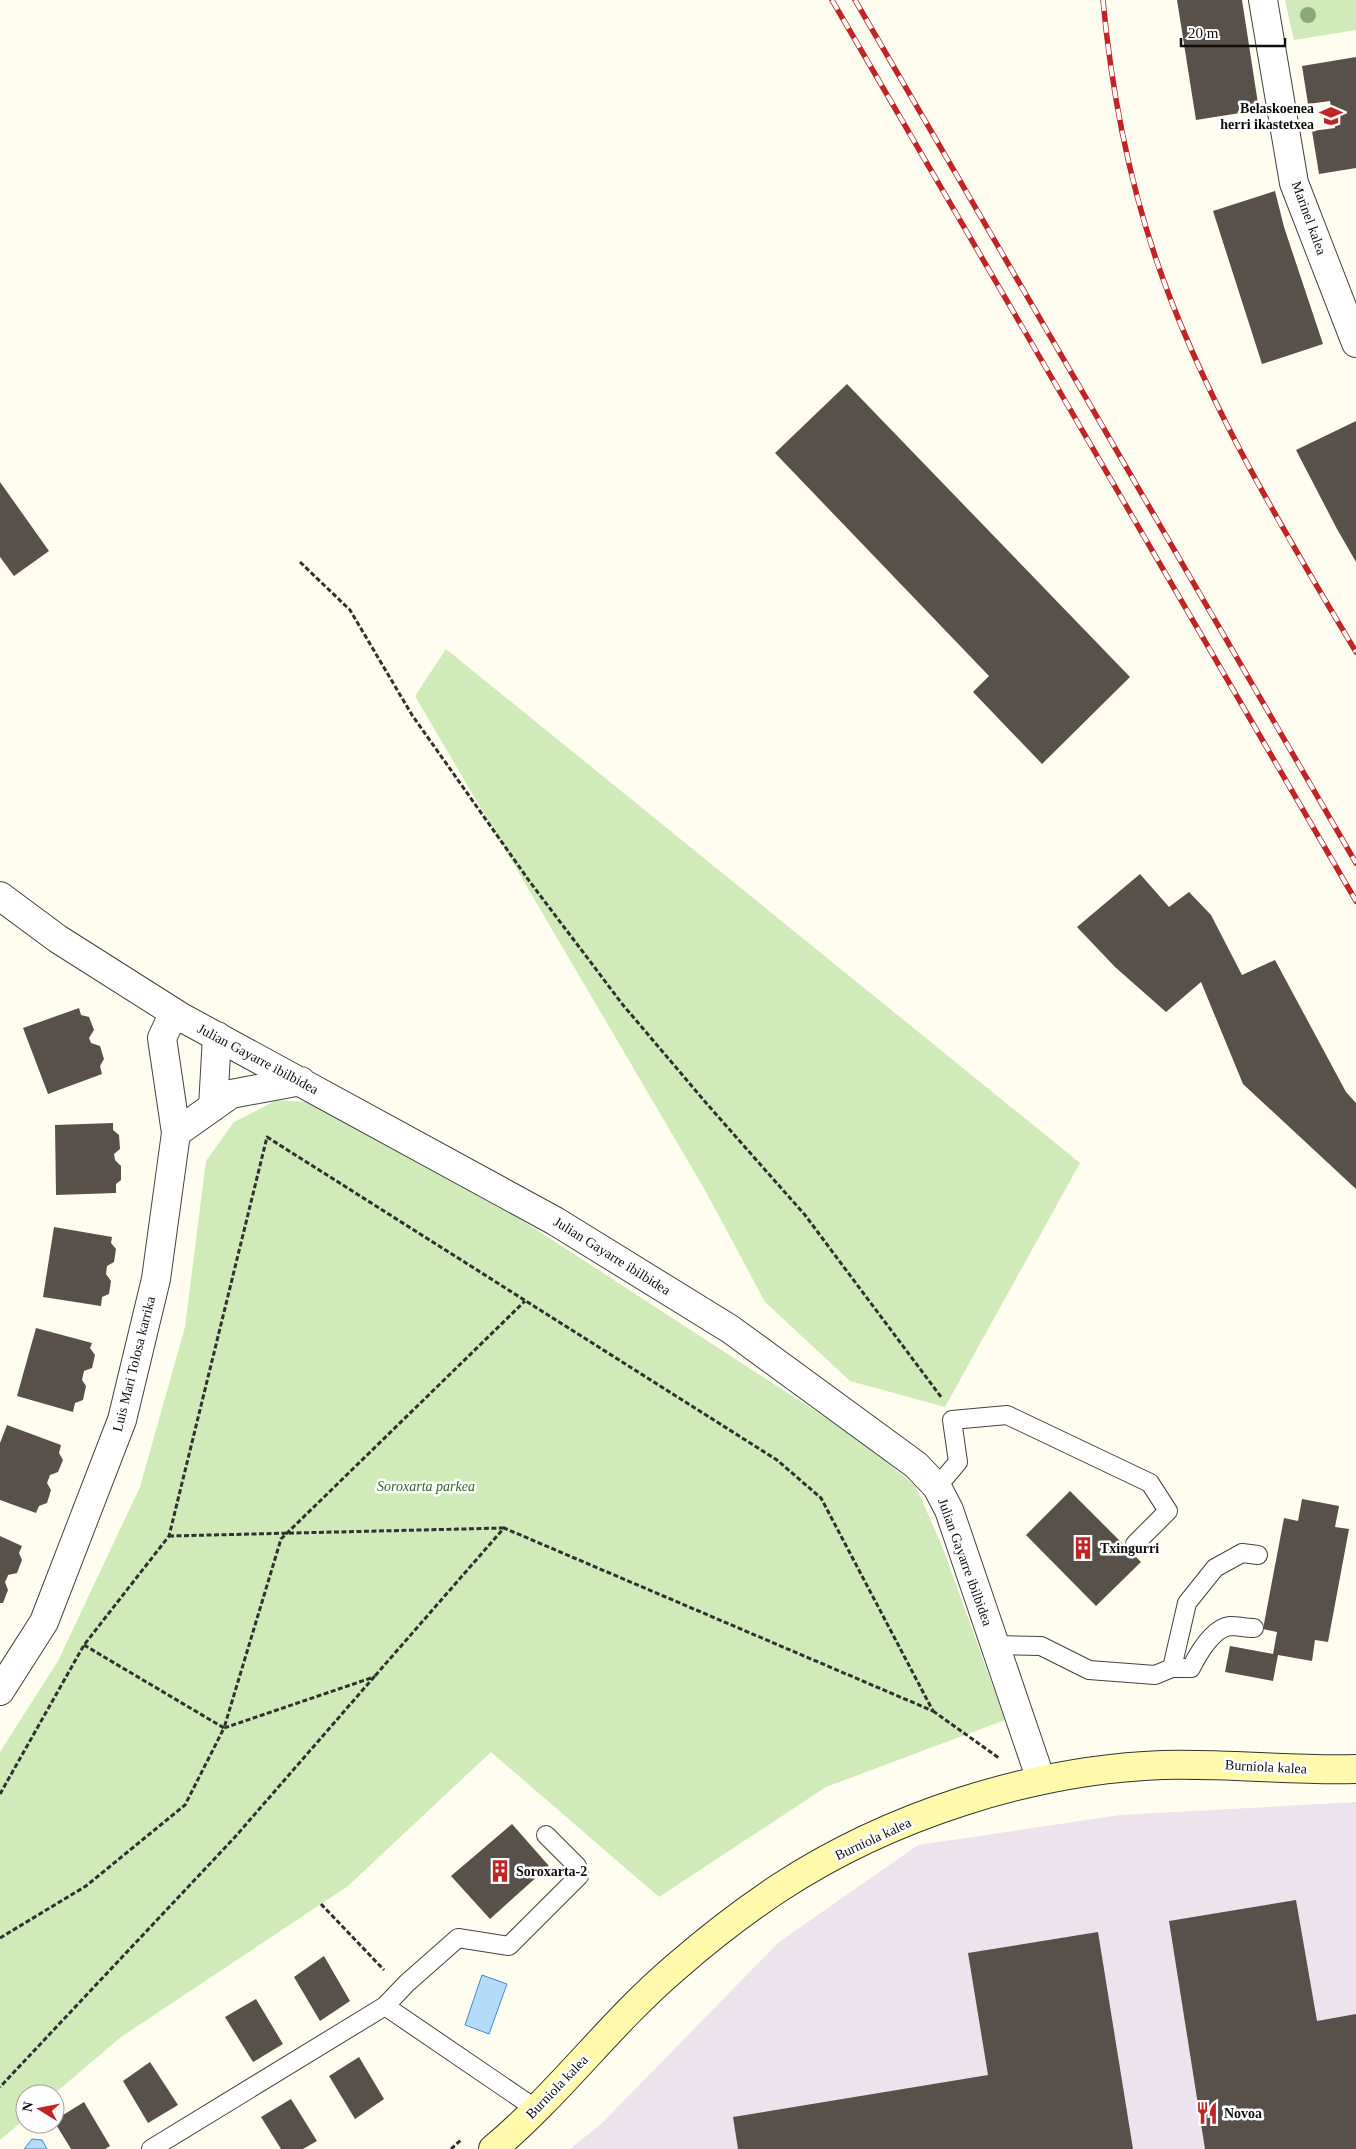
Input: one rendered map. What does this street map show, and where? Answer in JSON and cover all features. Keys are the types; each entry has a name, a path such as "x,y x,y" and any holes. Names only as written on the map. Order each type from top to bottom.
{"street":[{"name":"Marinel kalea","path":"1263,0 1294,183 1356,343"},
{"name":"Julian Gayarre ibilbidea","path":"0,896 58,939 181,1017 556,1221 730,1330 916,1465 937,1487 949,1510 1041,1780"},
{"name":"Luis Mari Tolosa karrika","path":"0,1691 44,1622 122,1420 156,1280 176,1133 162,1038 169,1023 181,1017"},
{"path":"213,1107 217,1036"},
{"path":"176,1133 231,1094 301,1081"},
{"name":"Burniola kalea","path":"493,2149 536,2109 674,1968 733,1921 780,1887 837,1854 884,1831 962,1802 1041,1780 1104,1770 1161,1765 1356,1769"}],"lane":[{"path":"937,1487 958,1462 952,1420 1007,1415 1150,1483 1168,1511 1134,1544"},
{"path":"1172,1668 1187,1603 1215,1568 1242,1553 1258,1555"},
{"path":"995,1645 1041,1646 1090,1670 1155,1675 1172,1668 1191,1668 1199,1653 1212,1636 1228,1626 1254,1628"},
{"path":"151,2149 385,2006 402,1988 458,1938 509,1946 579,1876 577,1866 546,1835"},
{"path":"385,2006 536,2109"}],"path":[{"path":"300,562 350,610 412,715 530,882 624,1005 707,1104 805,1215 938,1390 952,1420"},
{"path":"0,1794 84,1645 169,1536 267,1137 777,1460 821,1498 932,1711"},
{"path":"0,1938 86,1886 185,1805 224,1728 281,1539 525,1300"},
{"path":"169,1536 504,1528 932,1711 999,1758"},
{"path":"0,2087 235,1837 504,1528"},
{"path":"84,1645 224,1728 374,1678"},
{"path":"321,1904 402,1988"}],"shaded area":[{"path":"1356,1802 1356,2149 570,2149 602,2123 779,1942 918,1845 1120,1815"}],"green space":[{"path":"1285,0 1356,0 1356,30 1294,40"},
{"path":"446,649 1080,1163 945,1407 850,1381 765,1302 705,1190 415,696"},
{"name":"Soroxarta parkea","path":"277,1100 325,1103 434,1163 866,1444 916,1487 942,1546 1005,1720 826,1787 659,1897 491,1752 348,1886 121,2037 65,2085 15,2084 15,2127 0,2140 0,1752 58,1661 140,1487 185,1327 206,1161 234,1122"}],"water":[{"path":"482,1975 507,1984 489,2034 465,2025"},
{"path":"32,2139 42,2140 47,2149 24,2149"}],"building":[{"path":"1177,0 1242,0 1259,110 1196,120"},
{"path":"1356,57 1356,168 1319,174 1312,131 1335,128 1330,101 1308,104 1302,66"},
{"path":"1275,191 1284,227 1323,344 1262,364 1213,211"},
{"path":"847,384 1130,677 1042,764 973,692 989,676 775,453"},
{"path":"1356,421 1356,562 1296,450"},
{"path":"0,482 49,551 14,576 0,557"},
{"path":"1140,874 1169,907 1189,892 1211,915 1242,975 1275,960 1346,1092 1356,1103 1356,1189 1243,1084 1201,982 1166,1012 1115,967 1077,927"},
{"path":"79,1008 81,1015 89,1017 94,1030 89,1038 91,1043 100,1046 104,1059 100,1066 102,1074 48,1094 23,1028"},
{"path":"113,1123 113,1130 119,1135 120,1149 114,1154 115,1160 121,1166 121,1180 116,1184 116,1193 56,1195 55,1125"},
{"path":"54,1227 112,1237 111,1243 116,1249 114,1262 107,1266 106,1274 111,1281 109,1294 102,1297 101,1306 43,1297"},
{"path":"36,1328 92,1343 90,1348 95,1355 92,1368 84,1371 82,1380 86,1386 83,1400 75,1403 73,1412 17,1396"},
{"path":"7,1425 61,1445 59,1453 63,1460 58,1472 50,1475 47,1483 51,1490 47,1503 39,1506 36,1513 0,1500 0,1443"},
{"name":"Txingurri","path":"1070,1491 1141,1562 1096,1606 1026,1535"},
{"path":"1302,1499 1339,1506 1335,1527 1349,1529 1328,1642 1315,1640 1312,1661 1278,1655 1273,1681 1225,1672 1230,1646 1273,1654 1277,1632 1263,1629 1284,1518 1298,1521"},
{"path":"0,1536 22,1546 19,1553 22,1560 17,1573 8,1575 5,1582 8,1590 3,1603 0,1603"},
{"name":"Soroxarta-2","path":"512,1824 549,1866 490,1919 451,1876"},
{"path":"1296,1900 1317,2021 1356,2014 1356,2149 1205,2149 1169,1921"},
{"path":"1098,1932 1133,2149 738,2149 733,2117 988,2075 968,1953"},
{"path":"324,1956 350,2001 320,2021 294,1977"},
{"path":"256,1999 283,2044 253,2062 225,2017"},
{"path":"359,2057 384,2099 355,2119 329,2076"},
{"path":"150,2062 178,2105 148,2123 123,2081"},
{"path":"291,2099 317,2141 303,2149 281,2149 261,2117"},
{"path":"84,2102 110,2146 105,2149 71,2149 62,2134 65,2134 65,2114"}],"railway":[{"path":"832,0 1356,901"},
{"path":"855,0 1356,863"},
{"path":"1103,0 1116,98 1129,164 1146,228 1175,311 1220,411 1272,509 1356,652"}],"place":[{"name":"Belaskoenea herri ikastetxea","path":"1331,116"},
{"name":"Txingurri","path":"1083,1548"},
{"name":"Soroxarta-2","path":"500,1871"},
{"name":"Novoa","path":"1207,2113"}]}
